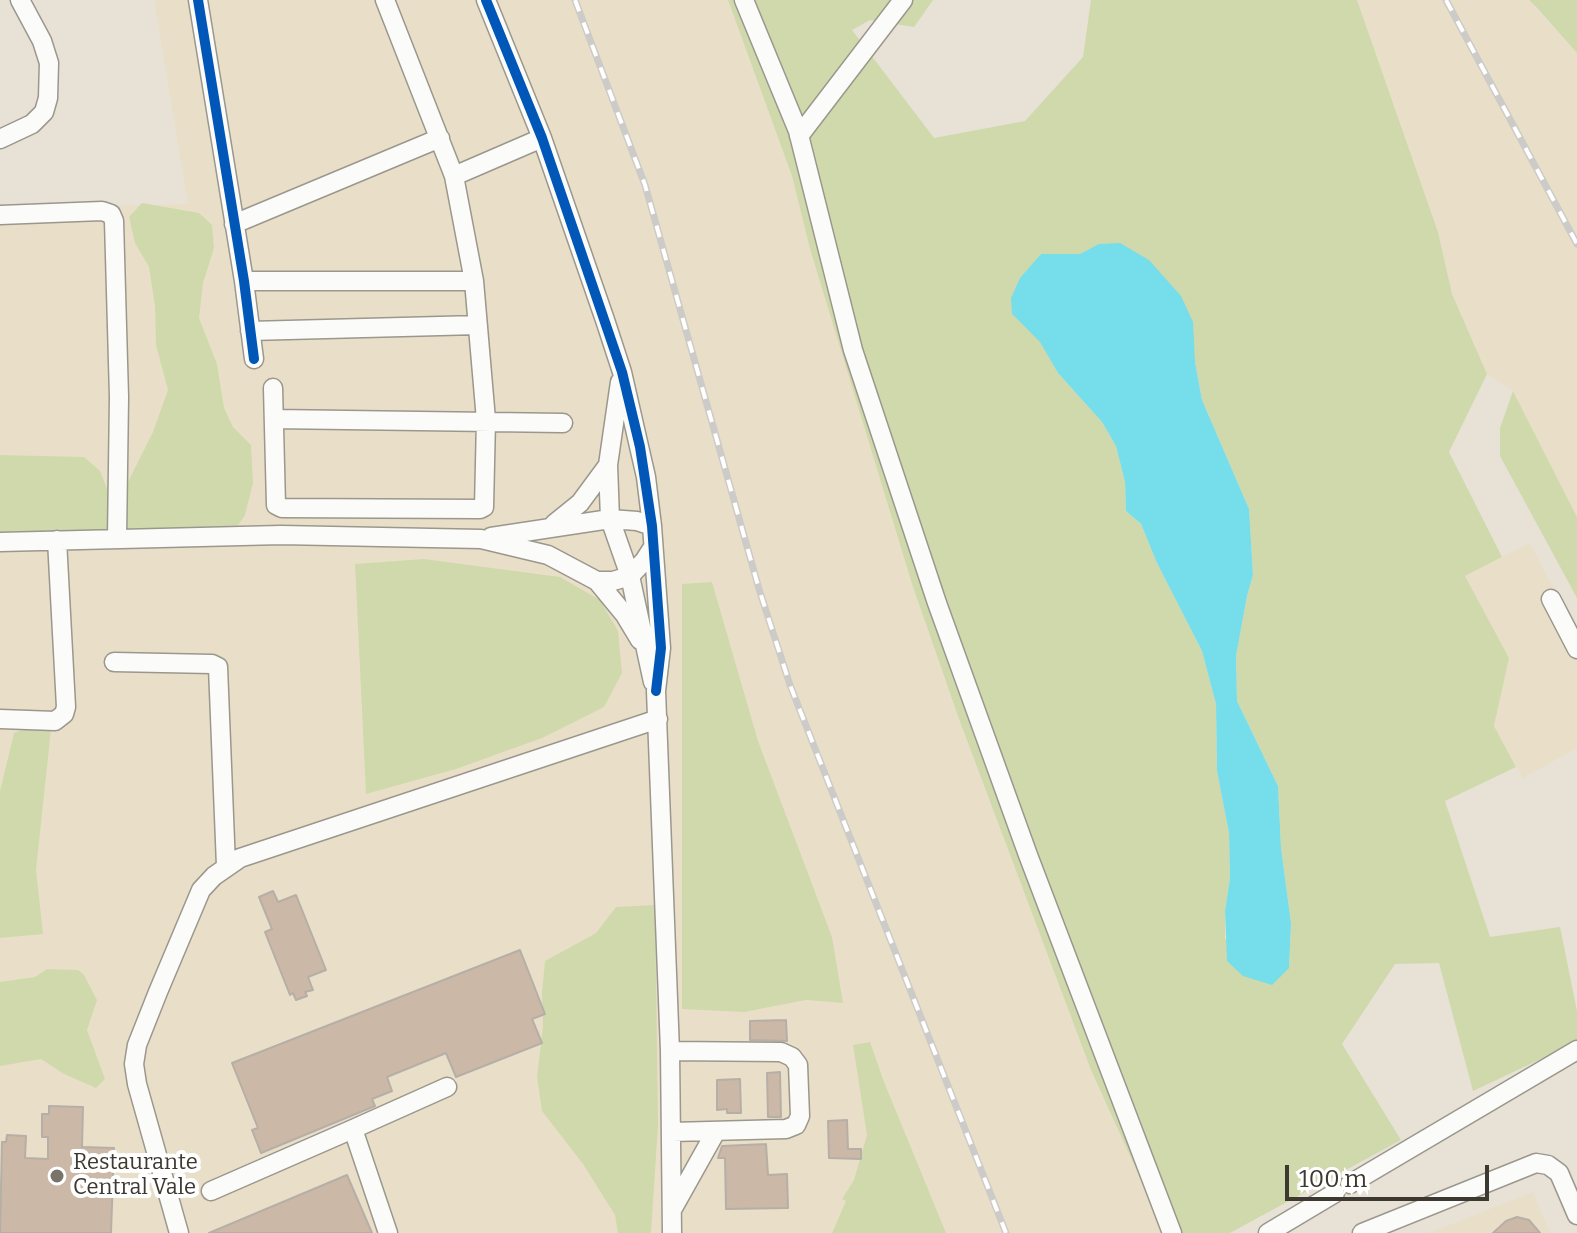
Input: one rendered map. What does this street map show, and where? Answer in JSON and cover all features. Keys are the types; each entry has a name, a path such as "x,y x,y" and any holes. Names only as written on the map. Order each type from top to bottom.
{"street":[{"path":"0,139 32,124 44,112 48,98 49,63 42,41 20,0"},
{"path":"198,0 254,359"},
{"path":"273,388 276,505 282,508 480,509 486,501 486,420 474,281 454,176 385,0"},
{"path":"486,0 542,138 622,372 640,447 652,526 661,648 656,691"},
{"path":"744,0 799,136 836,290 879,436 1028,855 1172,1233"},
{"path":"799,136 903,0"},
{"path":"234,224 440,138"},
{"path":"454,176 542,138"},
{"path":"0,215 102,211 111,214 114,221 119,397 117,538"},
{"path":"244,281 474,281"},
{"path":"250,331 478,325"},
{"path":"622,372 608,465 610,519 630,576 656,691 670,1051 672,1233"},
{"path":"274,419 563,423"},
{"path":"549,527 580,503 608,465"},
{"path":"0,542 281,535 481,539 610,519 637,521 652,526"},
{"path":"481,539 548,555 597,581 625,615 648,659"},
{"path":"0,719 55,721 64,714 57,540"},
{"path":"597,581 630,576 653,547"},
{"path":"1551,599 1577,649"},
{"path":"114,662 212,664 218,667 226,866"},
{"path":"179,1233 137,1084 135,1054 201,890 226,866 240,858 658,719"},
{"path":"1268,1233 1577,1050"},
{"path":"670,1051 781,1052 792,1057 798,1065 800,1116 796,1125 786,1129 672,1132"},
{"path":"211,1191 447,1087"},
{"path":"353,1129 388,1233"},
{"path":"672,1210 715,1133"},
{"path":"1367,1232 1536,1163 1548,1165 1559,1173 1577,1215"}],"shaded area":[{"path":"154,0 728,0 792,176 810,249 912,584 959,719 1091,1070 1165,1233 0,1233 0,209 188,204"},
{"path":"1357,0 1528,0 1577,53 1577,517 1513,391 1487,374 1452,294 1438,232"},
{"path":"1530,543 1577,634 1577,748 1523,778 1494,726 1508,657 1465,576"},
{"path":"1533,1192 1550,1233 1429,1233"}],"green space":[{"path":"728,0 933,0 914,27 870,20 852,30 934,138 1025,121 1083,57 1091,0 1357,0 1438,232 1452,294 1487,374 1449,452 1502,557 1465,576 1509,658 1494,726 1516,767 1445,801 1490,937 1560,927 1577,1011 1577,1042 1473,1091 1439,963 1395,964 1342,1044 1401,1140 1230,1233 1165,1233 1091,1070 959,719 912,584 810,249 792,176","holes":["1040,254 1080,254 1195,362 1202,400 1249,509 1253,575 1236,656 1237,701 1278,786 1281,848 1291,923 1289,968 1225,939 1230,878 1229,833 1217,771 1216,704 1202,651 1157,563 1141,524 1126,511 1125,482 1116,446 1102,422 1058,373 1041,342 1012,314"]},
{"path":"1529,0 1577,0 1577,53 1537,8"},
{"path":"142,203 199,213 212,225 214,248 203,283 199,318 217,364 224,408 233,427 251,445 253,483 245,515 236,528 0,533 0,455 84,457 100,471 109,494 124,490 153,432 168,390 156,345 155,306 149,267 135,243 129,217"},
{"path":"1513,391 1577,517 1577,598 1500,456 1500,428"},
{"path":"424,559 560,577 600,600 618,631 622,673 604,707 542,738 456,769 366,794 355,564"},
{"path":"712,582 758,741 832,937 843,1003 806,1000 744,1012 682,1009 682,584"},
{"path":"27,728 51,729 36,870 43,934 0,938 0,791 14,733"},
{"path":"655,905 658,1125 651,1233 618,1233 615,1215 583,1164 542,1111 537,1077 543,1027 545,961 596,933 616,907"},
{"path":"47,969 78,970 97,1000 87,1030 105,1079 96,1088 64,1074 41,1059 0,1066 0,982 35,977"},
{"path":"870,1042 946,1233 832,1233 846,1201 842,1199 854,1180 867,1135 853,1045"}],"water":[{"path":"1120,243 1149,260 1181,296 1193,322 1195,362 1202,400 1249,509 1253,575 1236,656 1237,701 1278,786 1281,848 1291,923 1289,968 1272,985 1243,976 1227,961 1225,911 1230,878 1229,833 1217,771 1216,704 1202,651 1157,563 1141,524 1126,511 1125,482 1116,446 1102,422 1058,373 1040,342 1012,314 1011,298 1020,278 1041,254 1080,254 1099,244"}],"building":[{"path":"273,891 278,902 296,895 326,970 308,977 313,990 296,1000 293,993 290,995 265,932 272,929 259,897"},
{"path":"520,950 545,1014 532,1019 542,1043 456,1077 446,1053 387,1077 392,1091 372,1099 375,1106 261,1153 252,1130 258,1128 232,1063"},
{"path":"786,1020 787,1041 750,1040 750,1021"},
{"path":"780,1072 781,1117 768,1117 767,1073"},
{"path":"740,1079 741,1113 717,1110 717,1080"},
{"name":"Restaurante Central Vale","path":"49,1106 83,1107 82,1147 114,1148 111,1233 0,1233 2,1142 6,1142 7,1135 26,1136 25,1158 48,1159 48,1137 42,1137 42,1114 49,1114"},
{"path":"847,1120 848,1149 861,1149 861,1159 829,1158 828,1121"},
{"path":"766,1144 768,1175 787,1174 788,1208 726,1209 725,1158 718,1158 722,1146"},
{"path":"347,1175 372,1233 209,1233"},
{"path":"1517,1217 1529,1220 1540,1233 1493,1233 1506,1221"}],"railway":[{"path":"575,0 645,185 759,589 790,685 1006,1233"},
{"path":"1446,0 1577,244"}],"cycle path":[{"path":"198,0 254,359"},
{"path":"486,0 542,138 622,372 640,447 652,526 661,648 656,691"}],"place":[{"name":"Restaurante Central Vale","path":"57,1176"}]}
